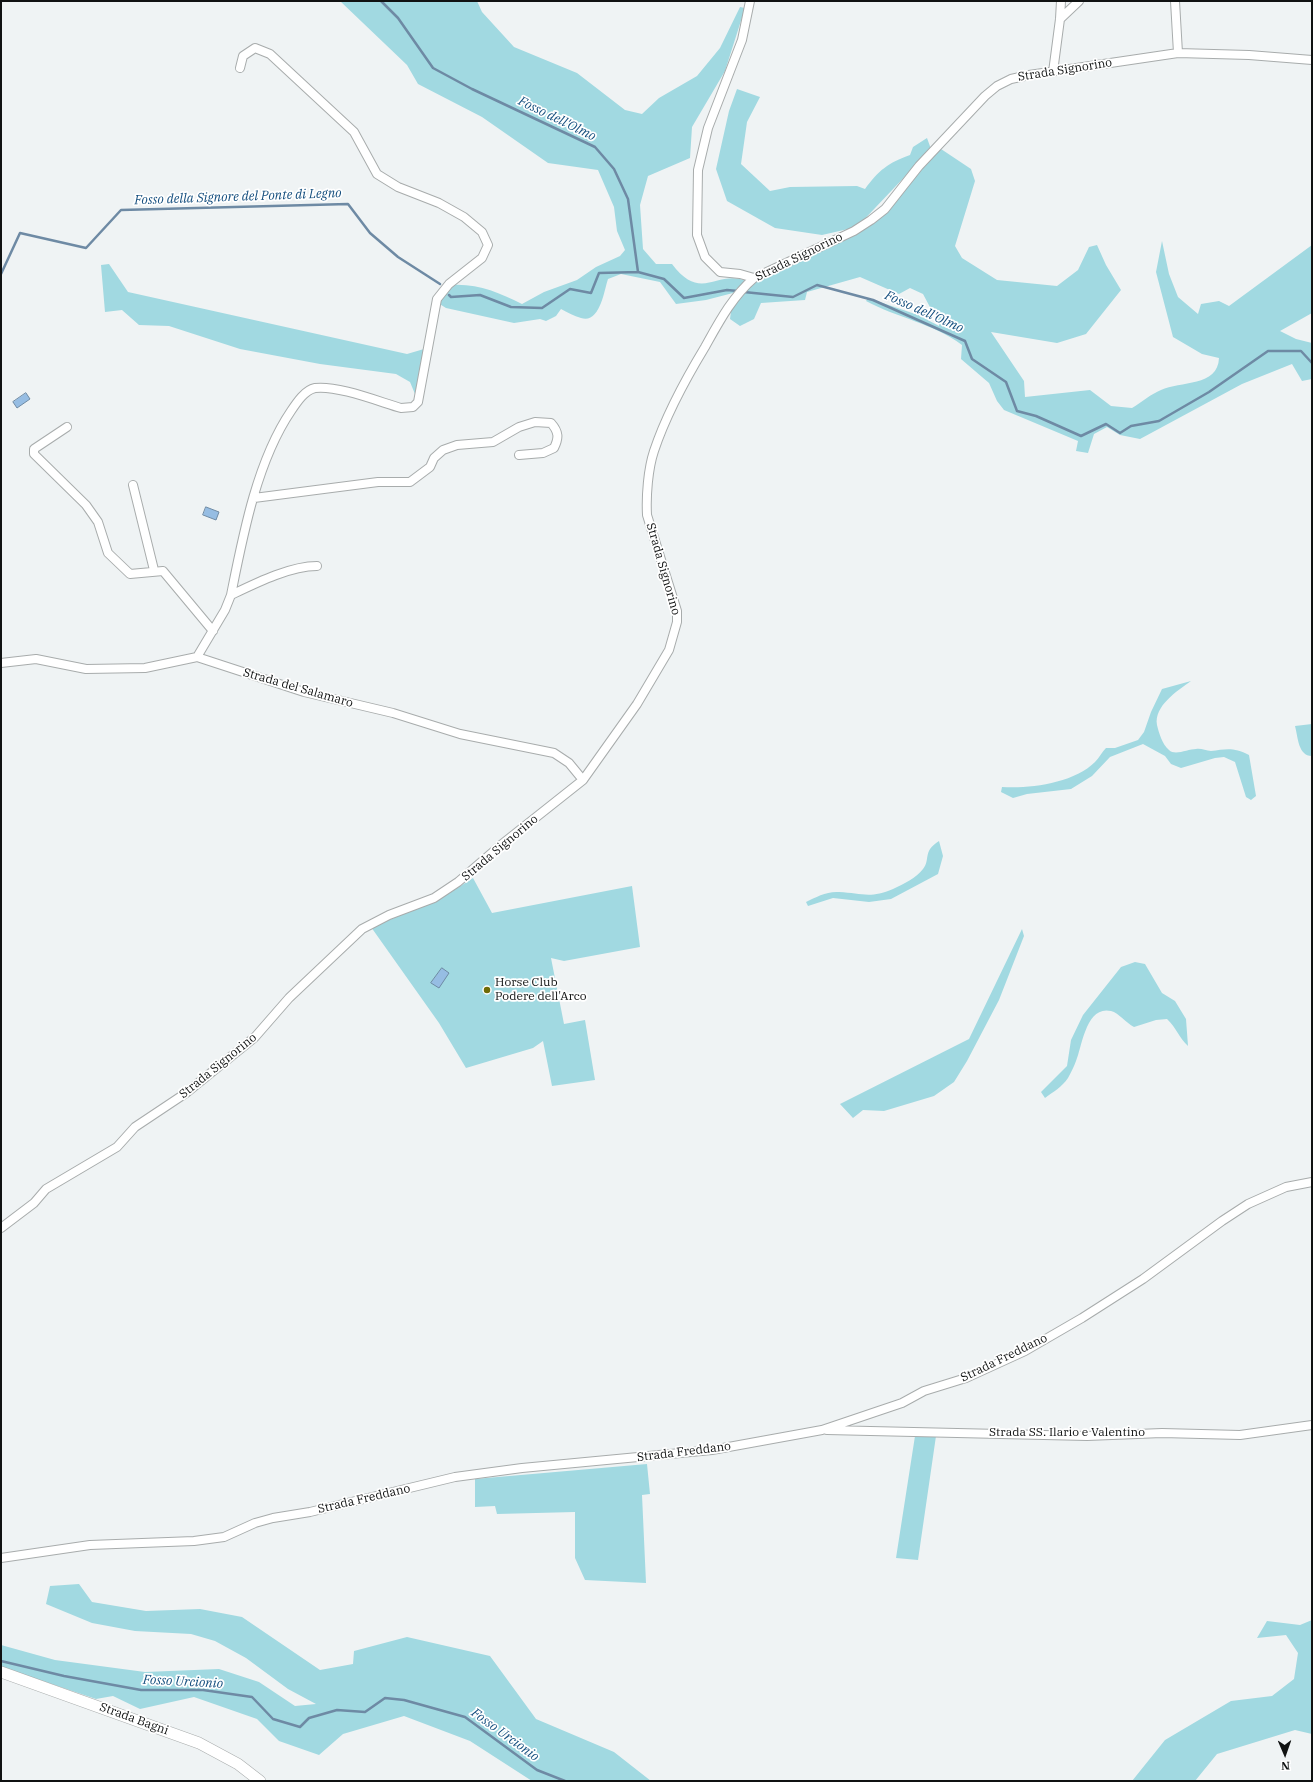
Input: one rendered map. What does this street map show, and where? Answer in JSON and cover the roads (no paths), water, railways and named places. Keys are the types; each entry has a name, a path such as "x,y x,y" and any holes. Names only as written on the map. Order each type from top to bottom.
{"street":[{"path":"750,1 742,40 708,128 698,170 697,235 705,257 720,272 740,274 754,278"},
{"path":"1053,72 1061,1"},
{"path":"1060,19 1080,1"},
{"path":"1175,1 1178,53"},
{"path":"197,658 225,610 231,595 238,561 264,462 280,428 300,397 315,388 337,389 401,408 412,407 418,402 438,299 449,284 482,258 488,245 482,232 464,217 439,203 398,187 377,174 354,132 270,54 255,48 243,56 240,68"},
{"name":"Strada Signorino","path":"1,1228 34,1203 46,1189 117,1147 135,1127 186,1093 255,1037 289,998 362,929 389,915 434,898 458,882 501,845 583,780 641,697 669,650 677,622 677,611 647,515 646,500 653,452 673,405 690,372 729,305 754,278 854,231 871,220 885,209 919,166 970,111 996,86 1010,79 1178,53 1242,55 1312,60"},
{"path":"254,498 378,482 410,482 430,467 434,458 442,450 457,445 493,442 519,427 535,422 551,422 557,429 558,439 554,448 543,453 519,455"},
{"path":"67,427 34,448 34,454 86,505 98,522 108,553 121,566 130,574 154,570 162,571 213,631"},
{"path":"133,485 154,570"},
{"path":"231,595 256,583 305,566 317,566"},
{"name":"Strada del Salamaro","path":"1,663 36,659 86,669 145,668 197,658 304,692 393,713 460,734 554,753 569,763 583,780"},
{"name":"Strada Freddano","path":"1,1558 90,1545 194,1541 224,1537 273,1518 310,1512 455,1477 522,1468 712,1450 822,1430 902,1403 924,1390 966,1378 1025,1351 1082,1318 1143,1279 1222,1221 1248,1204 1286,1187 1312,1182"},
{"name":"Strada SS. Ilario e Valentino","path":"822,1430 1087,1436 1162,1433 1240,1435 1312,1425"},
{"name":"Strada Bagni","path":"1,1672 199,1743 238,1764 260,1781"}],"waterway":[{"name":"Fosso dell'Olmo","path":"381,1 398,18 433,68 472,89 595,147 614,169 628,199 638,272 664,279 684,298 727,290 738,291"},
{"name":"Fosso della Signore del Ponte di Legno","path":"1,274 20,233 86,248 121,210 348,204 370,233 398,257 440,284"},
{"name":"Fosso della Signore del Ponte di Legno","path":"449,295 451,297 480,295 511,307 542,308 570,289 591,293 599,273 638,272"},
{"name":"Fosso dell'Olmo","path":"744,292 793,297 817,285 873,300 965,341 972,359 1006,382 1017,411 1036,416 1081,436 1106,424 1120,433 1131,426 1159,421 1209,392 1268,351 1301,351 1312,363"},
{"name":"Fosso Urcionio","path":"1,1661 64,1676 141,1690 203,1690 252,1697 273,1719 300,1727 309,1718 337,1710 365,1712 385,1698 404,1700 465,1717 537,1770 565,1781"}],"place":[{"name":"Horse Club Podere dell'Arco","path":"487,990"}]}
